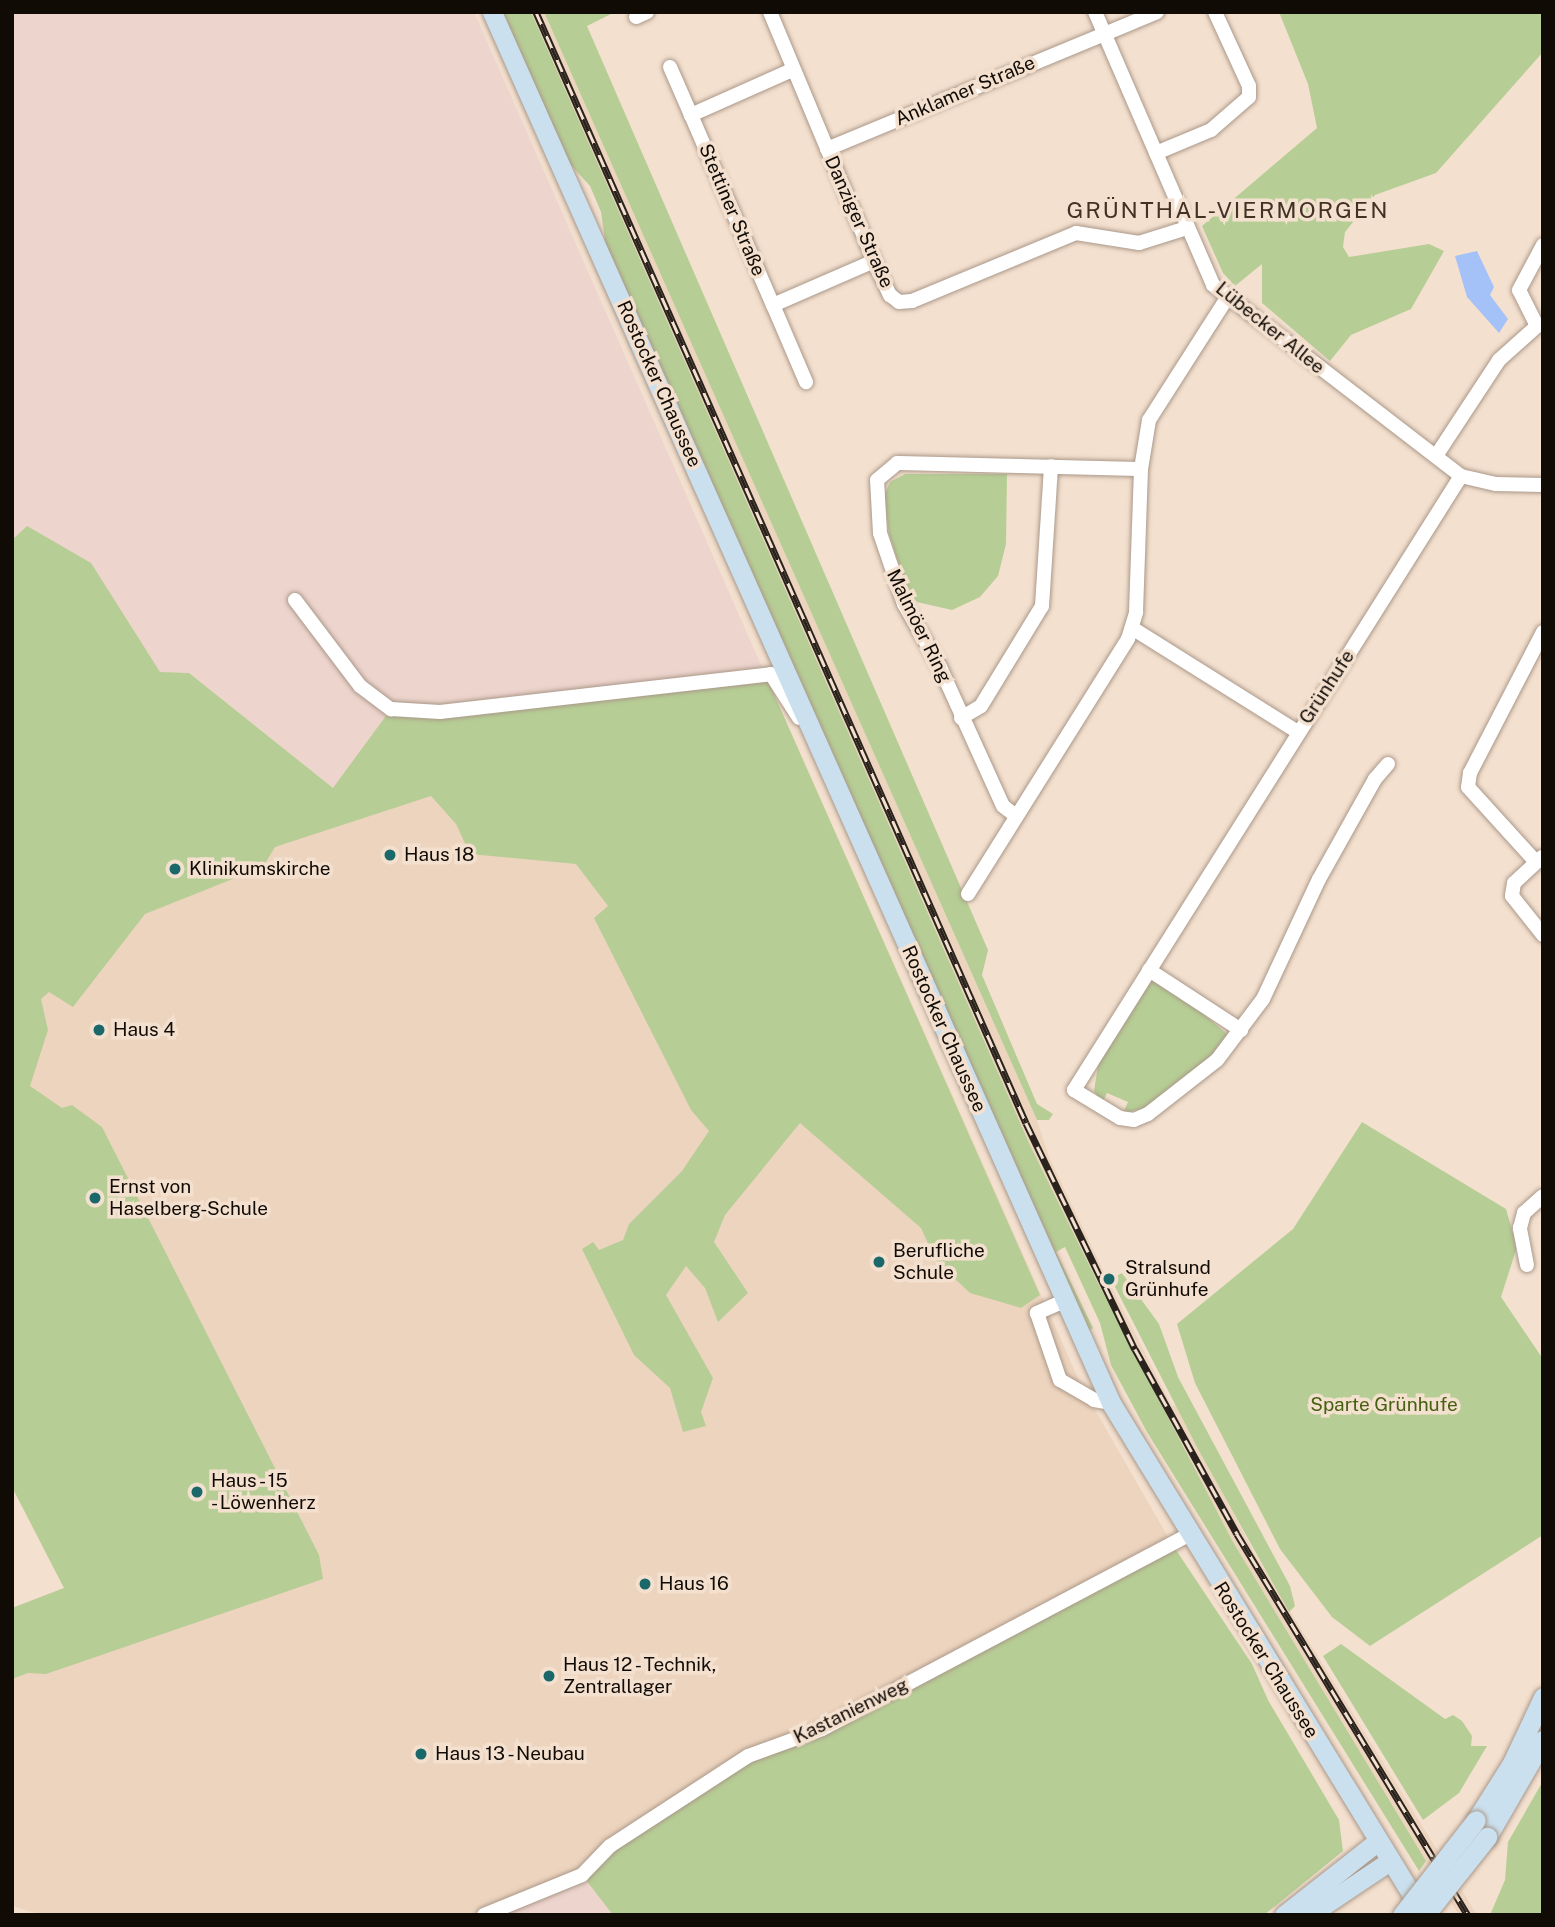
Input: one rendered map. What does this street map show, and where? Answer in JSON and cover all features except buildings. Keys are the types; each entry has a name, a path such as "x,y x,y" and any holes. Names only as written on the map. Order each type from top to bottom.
{"main road":[{"name":"Rostocker Chaussee","path":"492,12 1111,1403 1189,1535 1425,1915"},
{"path":"1402,1915 1476,1820 1512,1763 1543,1697"},
{"path":"1425,1915 1487,1837 1543,1740"},
{"path":"1284,1915 1378,1840"},
{"path":"1309,1915 1390,1861"}],"street":[{"name":"Danziger Straße","path":"770,12 874,261 890,295 899,302 912,301 1069,235 1087,232 1139,243 1187,228"},
{"name":"Lübecker Allee","path":"1095,12 1207,273 1227,298 1461,476"},
{"name":"Anklamer Straße","path":"827,149 1157,12"},
{"path":"1156,153 1211,130 1250,97 1250,86 1215,12"},
{"name":"Stettiner Straße","path":"670,67 806,382"},
{"path":"691,115 792,70"},
{"path":"1436,456 1499,360 1536,326 1519,290 1543,245"},
{"path":"773,305 874,261"},
{"path":"968,894 1132,628 1141,469 1154,407 1227,298"},
{"name":"Malmöer Ring","path":"1016,816 1003,806 890,567 880,533 877,480 897,463 1141,469"},
{"path":"961,718 981,706 1042,606 1051,466"},
{"path":"1461,476 1496,484 1543,485"},
{"name":"Grünhufe","path":"1388,764 1350,822 1264,999 1217,1060 1148,1114 1134,1120 1120,1118 1074,1090 1461,476"},
{"name":"Rostocker Chaussee","path":"295,600 360,686 391,709 440,712 771,674 824,757"},
{"path":"1132,628 1298,732"},
{"path":"1543,632 1487,737 1468,787 1539,859 1514,883 1512,896 1543,935"},
{"path":"1149,970 1241,1030"},
{"path":"1527,1265 1520,1228 1524,1213 1543,1196"},
{"path":"1064,1301 1037,1314 1060,1380 1094,1399 1111,1403"},
{"name":"Kastanienweg","path":"484,1915 582,1875 610,1846 748,1756 822,1729 1189,1535"}],"shaded area":[{"path":"12,12 474,12 765,674 333,788 189,673 160,672 124,621 27,527 12,540"},
{"path":"531,12 544,12 1037,1120 1049,1157 1102,1268 1172,1406 1176,1405 1255,1554 1477,1915 1459,1915 1321,1689 1233,1542 1097,1281 1029,1143"},
{"path":"27,526 91,563 160,672 189,673 333,788 391,709 440,712 765,674 1082,1387 1172,1544 582,1875 484,1915 42,1915 12,1906 12,1608 64,1588 12,1487 12,540"},
{"path":"582,1875 613,1915 484,1915"}],"green space":[{"path":"503,12 531,12 1029,1143 1097,1281 1233,1542 1426,1861 1419,1871 1147,1432 1111,1365 1100,1323 1065,1247 1056,1252 1093,1328 1088,1331 606,247 601,212 590,186 569,163"},
{"path":"544,12 615,12 587,26 988,950 982,975 1037,1104 1053,1114 1049,1120 1037,1120"},
{"path":"1279,12 1543,12 1543,52 1436,173 1375,195 1345,232 1343,247 1349,257 1429,244 1444,251 1411,309 1351,335 1330,361 1262,303 1262,264 1235,286 1223,273 1202,226 1317,128 1308,84"},
{"path":"905,474 1007,474 1006,544 998,576 980,597 952,610 917,602 907,589 889,534 884,496 890,482"},
{"path":"27,526 91,563 160,672 189,673 333,788 391,709 440,712 765,674 1040,1295 1021,1308 970,1293 953,1277 944,1279 921,1228 800,1123 725,1215 714,1242 748,1293 718,1322 705,1288 686,1266 666,1295 713,1378 701,1412 706,1426 683,1432 670,1388 634,1355 582,1249 593,1242 599,1250 623,1240 629,1224 682,1171 709,1131 691,1110 594,918 608,906 576,864 470,854 456,824 431,796 275,847 263,867 145,914 73,1007 49,992 41,999 48,1030 30,1086 62,1108 72,1105 102,1127 319,1555 323,1579 46,1674 28,1673 12,1679 12,1608 64,1588 12,1487 12,540"},
{"path":"1151,980 1175,990 1227,1034 1218,1053 1147,1108 1123,1113 1128,1102 1107,1093 1102,1103 1094,1091 1099,1059"},
{"name":"Sparte Grünhufe","path":"1362,1122 1506,1209 1517,1247 1501,1297 1543,1359 1543,1535 1370,1646 1332,1617 1280,1549 1195,1383 1177,1324 1293,1229"},
{"path":"1122,1273 1159,1324 1178,1377 1290,1586 1295,1606 1289,1612 1198,1449 1111,1279"},
{"path":"1172,1544 1252,1664 1268,1700 1339,1820 1343,1851 1264,1915 613,1915 582,1875 591,1861 748,1756 823,1729"},
{"path":"1341,1644 1445,1719 1453,1715 1462,1721 1472,1736 1471,1746 1487,1746 1459,1793 1423,1820 1323,1656"},
{"path":"1543,1781 1543,1915 1490,1915 1505,1880 1508,1842"}],"water":[{"path":"1477,251 1494,287 1490,295 1508,319 1499,333 1467,297 1455,256"}],"railway":[{"path":"536,12 1026,1123 1135,1349 1237,1534 1468,1915"}],"place":[{"name":"Haus 18","path":"390,855"},
{"name":"Klinikumskirche","path":"175,869"},
{"name":"Haus 4","path":"99,1030"},
{"name":"Ernst von Haselberg-Schule","path":"95,1198"},
{"name":"Berufliche Schule","path":"879,1262"},
{"name":"Stralsund Grünhufe","path":"1109,1279"},
{"name":"Haus - 15 - Löwenherz","path":"197,1492"},
{"name":"Haus 16","path":"645,1584"},
{"name":"Haus 12 - Technik, Zentrallager","path":"549,1676"},
{"name":"Haus 13 - Neubau","path":"421,1754"}],"district":[{"name":"GRÜNTHAL-VIERMORGEN","path":"1228,210"}]}
